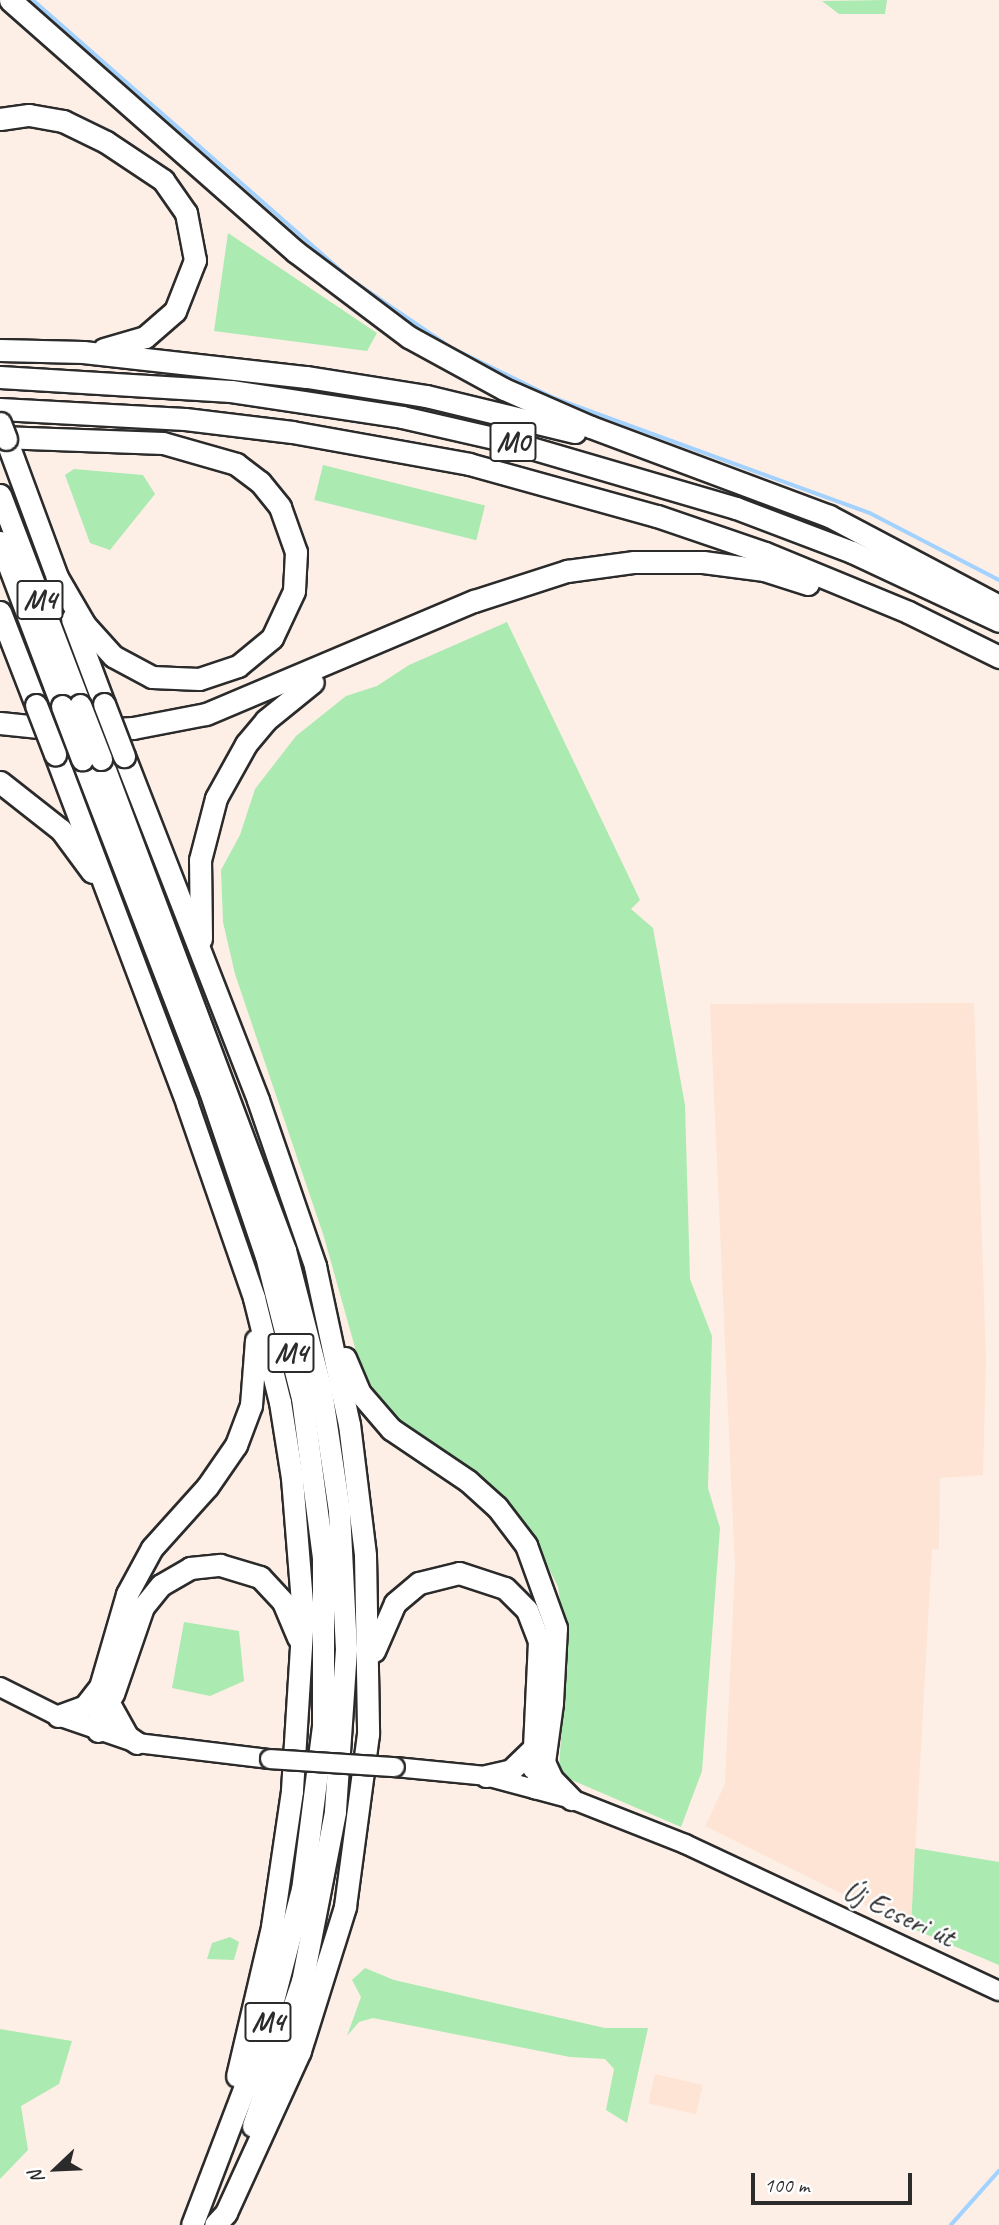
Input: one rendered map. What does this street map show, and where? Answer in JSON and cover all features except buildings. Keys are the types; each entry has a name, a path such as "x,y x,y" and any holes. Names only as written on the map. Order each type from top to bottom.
{"highway":[{"path":"10,0 296,252 380,317 504,388 685,463 830,516 999,606"},
{"path":"0,119 29,115 63,121 106,142 163,180 186,213 195,260 175,312 145,337 82,352"},
{"path":"0,350 82,352 229,367 426,396 685,463"},
{"name":"M0","path":"0,377 231,391 402,417 507,440 747,512 852,552 999,621"},
{"name":"M0","path":"0,409 185,419 292,432 469,464 710,533 908,612 999,657"},
{"path":"0,424 288,1183 328,1320 361,1511 369,1672 358,1831 332,1955 300,2051 226,2213 203,2224 197,2189 228,2112 272,1927 292,1791 301,1655 301,1570 292,1478 280,1402 254,1298 125,940 0,612"},
{"path":"0,437 153,442 236,464 260,482 280,507 293,540 297,564 291,601 272,638 238,666 199,680 152,677 113,656 85,625 57,578"},
{"name":"M4","path":"0,495 71,705 210,1091 266,1256 302,1398 323,1558 323,1726 302,1889 263,2039 203,2224"},
{"name":"M4","path":"0,542 71,705"},
{"path":"0,723 78,731 158,724 206,715 359,653 412,627 525,583 567,571 634,562 703,562 764,570 908,612"},
{"path":"208,970 197,898 200,860 207,823 227,773 274,713 359,653"},
{"path":"0,782 37,807 78,850 125,940"},
{"path":"98,1731 119,1617 137,1575 165,1532 219,1473 244,1427 257,1366 254,1298"},
{"path":"328,1320 360,1393 391,1429 468,1481 497,1507 526,1545 547,1591 556,1628 535,1787"},
{"path":"58,1716 105,1696 143,1606 161,1585 190,1568 220,1565 260,1577 290,1615 301,1655"},
{"path":"369,1672 385,1617 407,1591 445,1574 489,1580 505,1588 527,1610 539,1641 538,1757 552,1779 571,1799"},
{"path":"105,1696 127,1736 137,1743"},
{"path":"485,1776 512,1770 538,1757"}],"main road":[{"name":"Új Ecseri út","path":"0,1687 58,1716 137,1743 270,1759 485,1776 535,1787 685,1844 999,1991"}],"shaded area":[{"path":"974,1003 986,1359 983,1475 940,1478 939,1549 932,1549 911,1928 705,1826 725,1784 735,1568 710,1004"},
{"path":"655,2074 703,2085 696,2114 648,2103"}],"green space":[{"path":"887,0 885,14 839,14 822,1"},
{"path":"228,233 377,333 367,351 214,331"},
{"path":"323,465 485,505 476,540 314,500"},
{"path":"74,469 143,475 155,494 110,550 90,543 65,475"},
{"path":"507,622 640,900 631,909 653,928 685,1105 690,1279 712,1336 708,1488 720,1528 702,1771 681,1827 567,1778 559,1769 567,1645 558,1587 531,1532 507,1504 389,1412 361,1369 324,1237 235,974 223,922 221,870 240,835 255,789 296,736 346,696 377,686 409,665"},
{"path":"184,1622 239,1631 244,1681 210,1696 172,1688"},
{"path":"915,1848 999,1862 999,1965 911,1928"},
{"path":"230,1937 239,1942 234,1960 207,1959 212,1943"},
{"path":"365,1968 394,1980 605,2028 648,2028 627,2123 606,2110 614,2069 605,2059 570,2057 373,2018 359,2022 347,2036 361,1997 352,1980"},
{"path":"0,2029 72,2041 59,2084 21,2106 28,2150 0,2179"}],"waterway":[{"path":"33,0 349,278 450,347 554,398 870,513 999,580"},
{"path":"951,2225 999,2171"}]}
